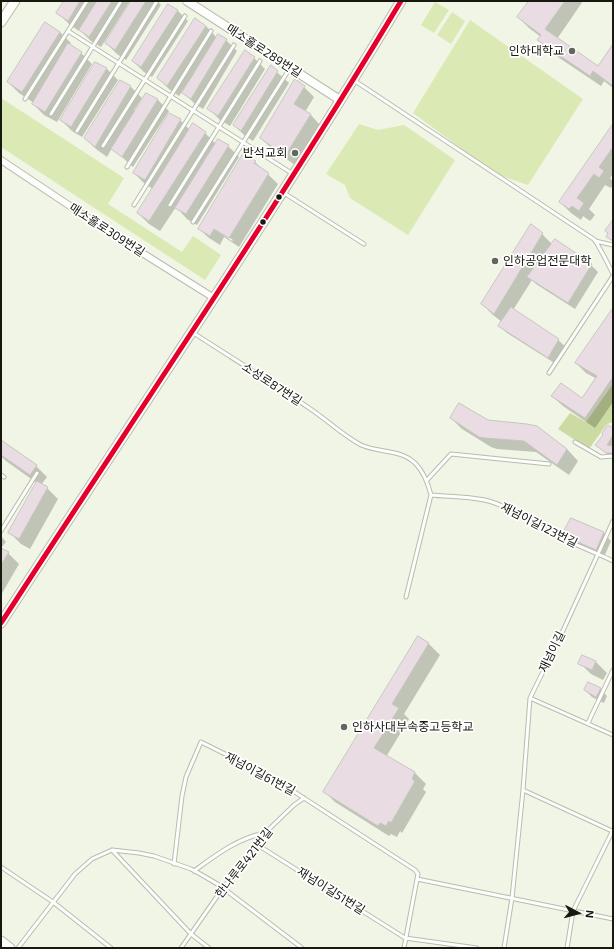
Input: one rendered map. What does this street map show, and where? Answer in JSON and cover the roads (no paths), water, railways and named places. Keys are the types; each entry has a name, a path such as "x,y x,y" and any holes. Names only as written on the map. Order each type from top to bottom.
{"main road":[{"path":"1,22 15,1"},
{"path":"1,623 214,298 353,80 401,1"},
{"path":"1,941 10,948"}],"street":[{"name":"매소홀로289번길","path":"187,1 340,100"},
{"name":"매소홀로309번길","path":"1,160 112,234 214,298"}],"lane":[{"path":"25,99 87,1"},
{"path":"51,114 120,1"},
{"path":"77,131 157,1"},
{"path":"103,146 143,80 185,16"},
{"path":"127,168 211,31"},
{"path":"68,32 293,174"},
{"path":"134,206 234,45"},
{"path":"170,205 260,61"},
{"path":"193,222 290,68"},
{"path":"353,80 594,240 613,245"},
{"path":"282,192 364,244"},
{"path":"549,373 613,275 594,240"},
{"name":"소성로87번길","path":"191,332 312,409 361,445 372,449 398,453 403,456 414,463 422,471 427,480"},
{"path":"575,442 601,457 613,456"},
{"path":"406,597 431,495 427,480 451,454"},
{"path":"451,454 513,460 548,464 451,454"},
{"path":"1,531 37,473"},
{"name":"재넘이길123번길","path":"431,495 476,499 503,505 548,532 613,561"},
{"name":"재넘이길","path":"504,948 512,898 523,790 530,698 561,635 613,521"},
{"path":"1,522 5,525"},
{"path":"588,723 613,670"},
{"path":"530,698 613,734"},
{"name":"재넘이길61번길","path":"174,864 182,796 186,778 200,742 273,778 415,870 418,874 418,879"},
{"path":"523,790 613,831 573,911 567,948"},
{"name":"한나루로421번길","path":"181,948 223,888 248,858 265,832 294,805 304,798"},
{"path":"194,871 243,839 265,832"},
{"name":"재넘이길51번길","path":"256,844 405,938 477,948"},
{"path":"112,850 191,934 209,948"},
{"path":"18,948 74,874 92,860 112,850 154,856 194,871 223,888 302,948"},
{"path":"1,867 53,902 112,948"},
{"path":"404,948 418,879 613,919"}],"place":[{"name":"인하대학교","path":"572,51"},
{"name":"반석교회","path":"295,153"},
{"name":"인하공업전문대학","path":"495,261"},
{"name":"인하사대부속중고등학교","path":"344,727"}]}
